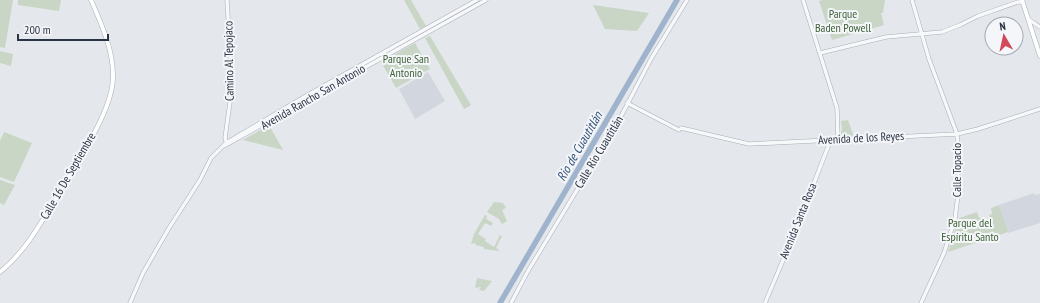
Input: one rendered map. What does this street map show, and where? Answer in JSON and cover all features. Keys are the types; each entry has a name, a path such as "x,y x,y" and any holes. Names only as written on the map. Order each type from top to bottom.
{"main road":[{"name":"Calle 16 De Septiembre","path":"0,272 14,260 28,243 79,159 99,123 108,100 113,80 112,69 107,42 91,0"},
{"path":"1022,1 1040,56"}],"street":[{"name":"Camino Al Tepojaco","path":"226,145 225,138 232,83 227,0"},
{"name":"Avenida Rancho San Antonio","path":"130,303 143,273 169,228 200,180 211,158 226,145 298,101 477,0"},
{"name":"Avenida Rancho San Antonio","path":"226,145 486,0"},
{"name":"Calle Río Cuautitlán","path":"512,303 528,271 614,129 627,103 686,0"},
{"path":"803,0 838,108 838,139"},
{"name":"Calle Topacio","path":"912,0 929,59 956,134 958,194 955,219 944,254 921,303"},
{"path":"820,53 886,37 942,32 990,11 1022,1"},
{"path":"1028,19 1040,27"},
{"name":"Avenida de los Reyes","path":"627,103 680,129 749,144 956,134 978,129 1040,109"},
{"name":"Avenida Santa Rosa","path":"765,303 831,139"}],"shaded area":[{"path":"428,72 445,101 415,119 399,89"},
{"path":"1034,193 1035,195 1040,194 1040,223 1008,233 999,205"}],"green space":[{"path":"0,0 13,0 5,48 0,47"},
{"path":"18,0 61,0 59,11 18,5"},
{"path":"404,0 411,0 426,26 420,29"},
{"name":"Parque Baden Powell","path":"885,0 883,13 881,13 884,25 832,40 819,1"},
{"path":"593,5 649,13 637,31 605,29"},
{"path":"430,36 471,105 464,109 425,38"},
{"name":"Parque San Antonio","path":"415,43 430,69 396,88 381,62"},
{"path":"0,51 13,54 11,66 0,63"},
{"path":"848,120 854,137 840,138 842,128 841,121"},
{"path":"269,125 283,150 243,140"},
{"path":"4,132 32,143 14,182 0,177 0,141"},
{"path":"0,180 15,185 4,205 0,203"},
{"path":"494,202 503,203 506,208 502,210 507,221 502,224 499,219 487,212"},
{"name":"Parque del Espíritu Santo","path":"999,205 1008,232 948,252 959,218 977,212 979,218 983,217 986,227 992,225 989,215 992,214 991,208"},
{"path":"485,215 487,216 486,219 493,223 491,226 485,223 478,234 494,247 500,235 502,236 496,248 499,251 484,249 484,247 476,245 475,243 471,244 474,234"},
{"path":"477,278 492,281 484,291 479,290 481,287 475,288"}],"waterway":[{"name":"Rio de Cuautitlán","path":"500,303 677,0"}]}
